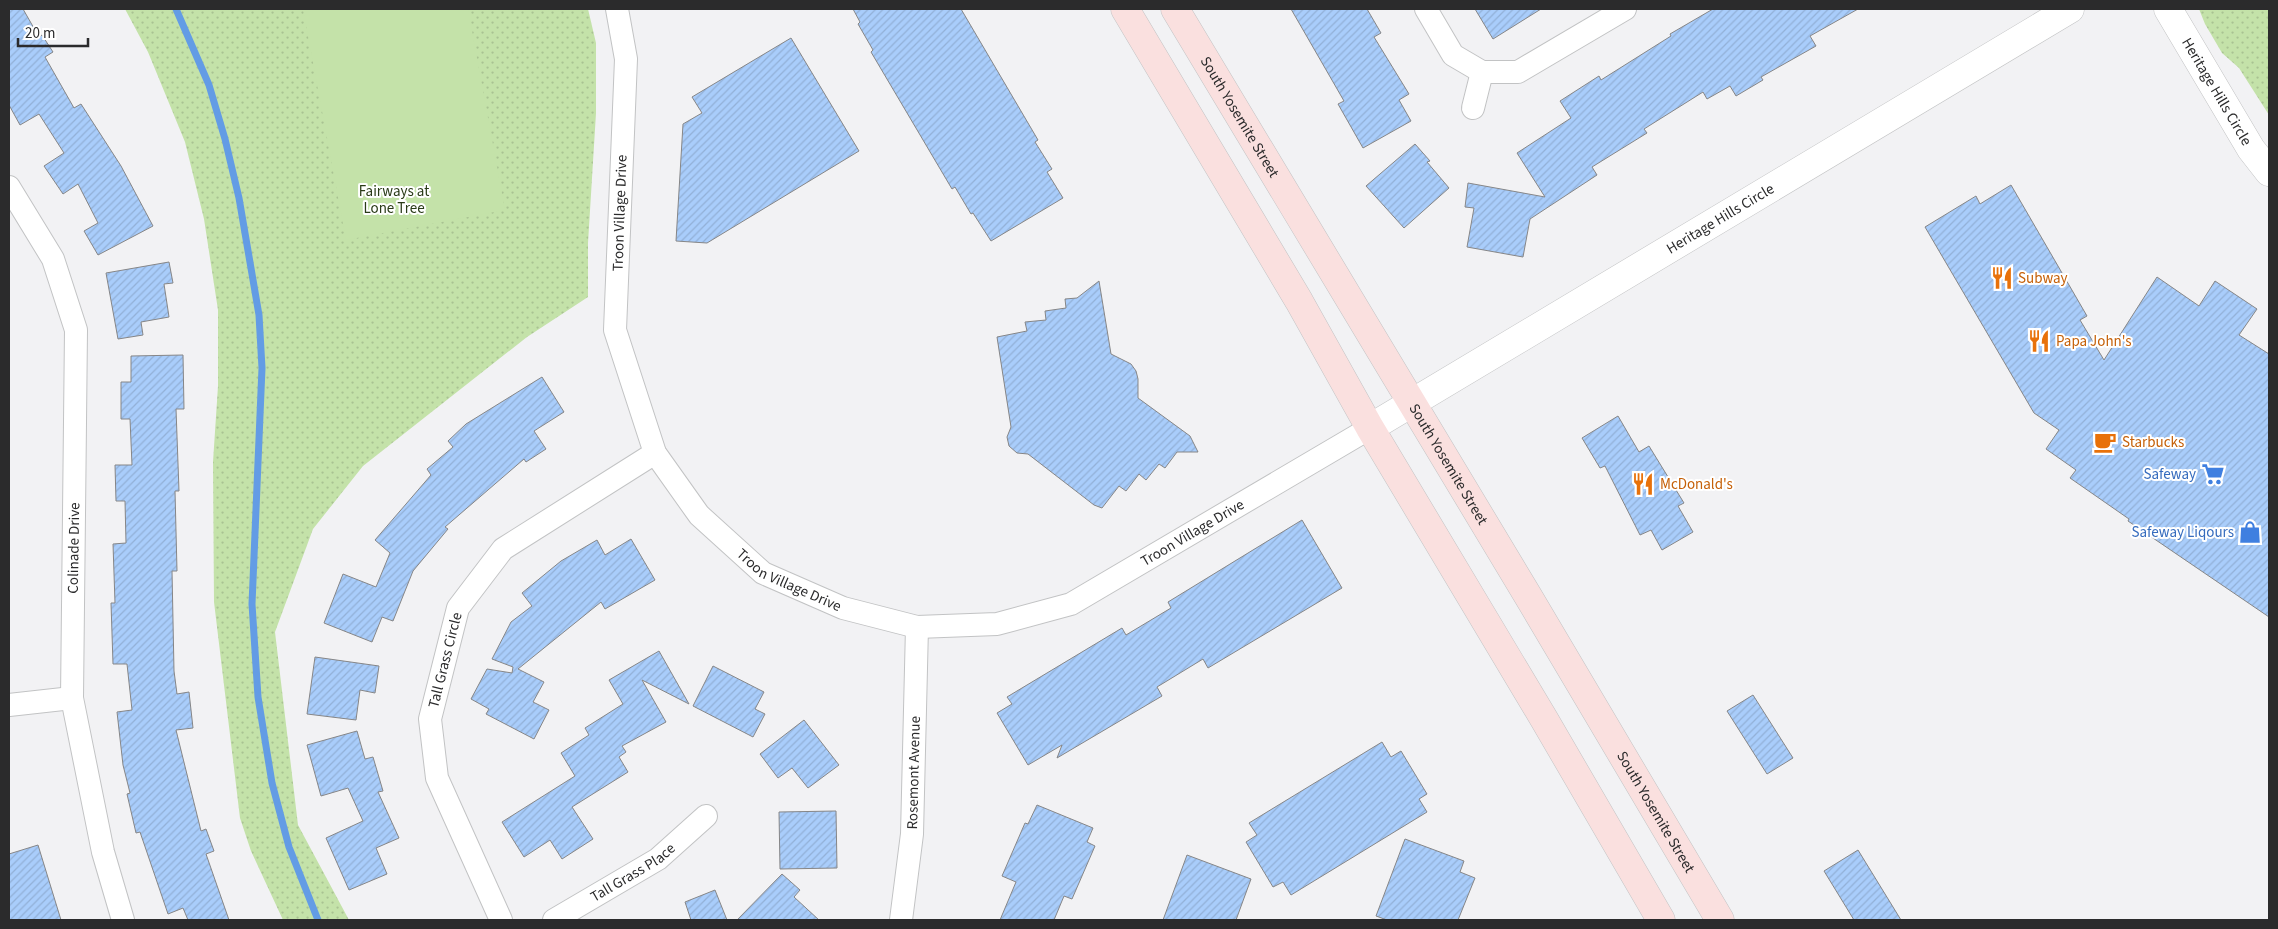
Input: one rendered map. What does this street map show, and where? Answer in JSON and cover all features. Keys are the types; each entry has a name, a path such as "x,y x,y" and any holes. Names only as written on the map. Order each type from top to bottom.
{"main road":[{"path":"1125,9 1294,293 1370,428 1662,920"},
{"name":"South Yosemite Street","path":"1175,9 1720,920"}],"street":[{"name":"Troon Village Drive","path":"617,9 626,59 615,330 655,453 699,515 763,573 843,608 917,627 997,624 1071,604 1370,428"},
{"path":"1426,9 1453,55 1482,72 1518,72 1625,9"},
{"name":"Heritage Hills Circle","path":"1370,428 2070,9"},
{"name":"Heritage Hills Circle","path":"2168,9 2251,149 2269,172"},
{"path":"1473,108 1482,72"},
{"name":"Colinade Drive","path":"9,187 53,259 76,330 72,698 104,852 123,920"},
{"name":"Tall Grass Circle","path":"501,920 438,778 436,768 430,719 458,608 503,549 655,453"},
{"name":"Rosemont Avenue","path":"901,920 912,834 917,627"},
{"path":"9,704 72,698"},
{"name":"Tall Grass Place","path":"554,920 658,859 706,816"}],"green space":[{"name":"Fairways at Lone Tree","path":"125,9 588,9 596,43 596,113 588,243 588,297 527,337 363,466 313,529 275,632 298,825 349,920 283,920 251,851 240,818 214,602 213,462 218,386 218,310 204,219 185,142 148,52"},
{"path":"303,9 468,9 505,210 346,240"},
{"path":"2199,9 2269,9 2269,115 2239,68 2222,53 2205,24"}],"building":[{"path":"9,9 23,9 39,37 42,35 53,52 45,57 74,108 81,104 121,166 153,226 98,255 84,231 98,223 78,184 63,194 44,166 64,153 39,114 20,125 9,105"},
{"path":"853,9 961,9 1038,140 1035,142 1052,169 1047,172 1063,198 991,241 973,213 971,214 955,187 952,189 871,52 873,50 858,24 860,22"},
{"path":"1291,9 1367,9 1381,33 1374,37 1409,94 1399,100 1411,121 1363,148 1338,104 1344,101"},
{"path":"1475,9 1541,9 1493,39"},
{"path":"1713,9 1858,9 1810,36 1816,46 1761,77 1763,80 1736,96 1730,86 1707,99 1703,92 1644,129 1647,133 1592,167 1597,175 1530,219 1523,257 1467,247 1474,208 1465,207 1468,183 1545,197 1517,153 1571,118 1560,101 1599,76 1601,80 1671,36 1670,34"},
{"path":"791,38 859,151 707,243 676,241 683,124 702,113 692,97"},
{"path":"1415,144 1430,161 1427,162 1449,188 1404,228 1366,186"},
{"path":"2011,185 2087,316 2080,320 2104,360 2157,277 2199,306 2215,281 2257,309 2239,335 2269,354 2269,617 2128,521 2129,519 2070,478 2076,470 2046,449 2059,430 2034,413 1925,227 1976,196 1980,204"},
{"path":"169,262 173,283 164,284 169,317 141,322 143,335 118,339 106,273"},
{"path":"1099,281 1111,354 1131,364 1136,371 1138,398 1190,436 1198,452 1177,452 1165,468 1159,464 1146,480 1139,474 1126,491 1119,486 1102,508 1094,505 1028,454 1017,453 1009,446 1007,437 1011,427 997,337 1027,331 1025,322 1046,320 1045,311 1066,308 1065,299 1077,298"},
{"path":"183,355 184,409 176,409 179,491 175,491 177,571 172,571 174,671 177,694 189,692 193,728 176,730 201,831 206,829 214,851 206,854 229,920 188,920 183,908 168,914 140,832 136,833 127,794 130,793 123,765 117,712 132,710 127,664 113,664 111,603 115,603 113,544 126,543 125,501 116,501 115,465 132,465 130,419 121,419 121,382 131,382 131,356"},
{"path":"542,377 564,412 534,431 546,449 526,462 524,459 445,527 448,529 413,571 393,621 382,617 372,642 324,623 343,574 376,587 390,553 375,540 431,475 427,469 453,447 448,441 466,424"},
{"path":"1618,416 1639,452 1649,446 1684,503 1678,506 1693,532 1662,550 1651,530 1640,535 1605,466 1600,468 1582,438"},
{"path":"1302,520 1342,588 1208,668 1203,659 1157,687 1162,696 1057,758 1062,745 1028,765 997,713 1012,704 1007,697 1122,628 1126,635 1171,608 1168,602"},
{"path":"631,539 655,580 605,609 601,602 518,669 544,682 533,702 549,710 534,739 486,714 489,709 471,699 487,669 512,673 513,667 492,659 511,622 532,606 522,593 561,561 597,540 605,555"},
{"path":"659,651 689,704 642,680 666,722 622,746 626,752 619,757 628,772 572,807 593,839 562,859 550,840 524,857 502,822 575,776 561,753 589,735 585,728 623,704 609,680"},
{"path":"315,657 379,666 375,693 360,690 356,720 307,714"},
{"path":"713,666 764,692 755,709 765,714 753,737 693,706"},
{"path":"1753,695 1793,758 1767,774 1727,711"},
{"path":"804,720 839,765 808,788 792,768 778,778 760,754"},
{"path":"357,731 365,759 373,757 383,791 378,792 399,838 376,848 387,874 349,890 326,838 363,821 348,788 321,796 307,745"},
{"path":"1382,742 1391,757 1401,751 1427,794 1419,799 1427,812 1291,895 1283,882 1273,887 1246,842 1257,835 1249,823"},
{"path":"1037,805 1093,828 1087,842 1095,846 1072,899 1064,896 1054,920 1000,920 1016,882 1002,876 1025,823 1028,824"},
{"path":"836,811 837,868 780,869 779,812"},
{"path":"1405,839 1464,861 1460,872 1475,878 1458,920 1387,920 1376,916"},
{"path":"38,845 61,920 9,920 9,854"},
{"path":"1858,850 1901,920 1854,920 1824,871"},
{"path":"1187,855 1251,879 1236,920 1163,920"},
{"path":"782,874 800,890 794,897 819,920 737,920"},
{"path":"715,890 727,920 691,920 685,902"}],"waterway":[{"path":"176,9 209,85 225,139 239,198 259,315 262,368 252,604 258,697 272,783 289,847 318,920"}],"place":[{"name":"Subway","path":"2002,278"},
{"name":"Papa John's","path":"2039,341"},
{"name":"Starbucks","path":"2105,442"},
{"name":"Safeway","path":"2213,474"},
{"name":"McDonald's","path":"1643,484"},
{"name":"Safeway Liqours","path":"2250,532"}]}
